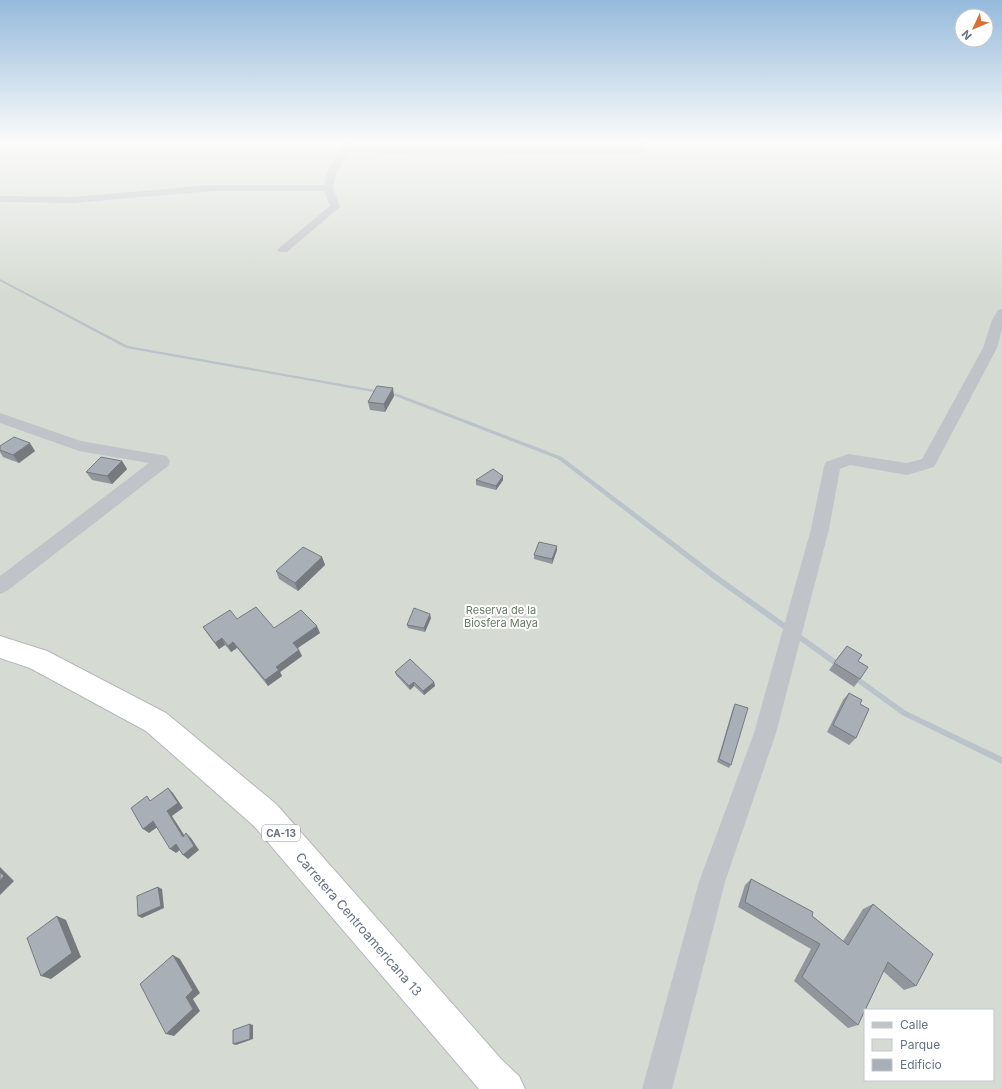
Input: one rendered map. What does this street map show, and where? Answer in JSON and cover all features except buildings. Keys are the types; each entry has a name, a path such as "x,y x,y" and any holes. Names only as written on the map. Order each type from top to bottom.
{"highway":[{"name":"Carretera Centroamericana 13","path":"0,647 38,659 156,722 265,815 489,1073 506,1089"}],"street":[{"path":"0,199 73,200 144,194"},
{"path":"283,250 335,207 330,194"},
{"path":"657,1089 712,882 765,733 820,529 832,466 848,459 907,469 928,462 990,348 998,320 1002,313"},
{"path":"0,418 79,446 160,460 162,462 0,586"}],"green space":[{"name":"Reserva de la Biosfera Maya","path":"0,194 1002,194 1002,1089 0,1089"}],"waterway":[{"path":"0,280 127,347 396,395 560,458 714,576 840,666"},
{"path":"853,676 904,713 1002,761"}]}
